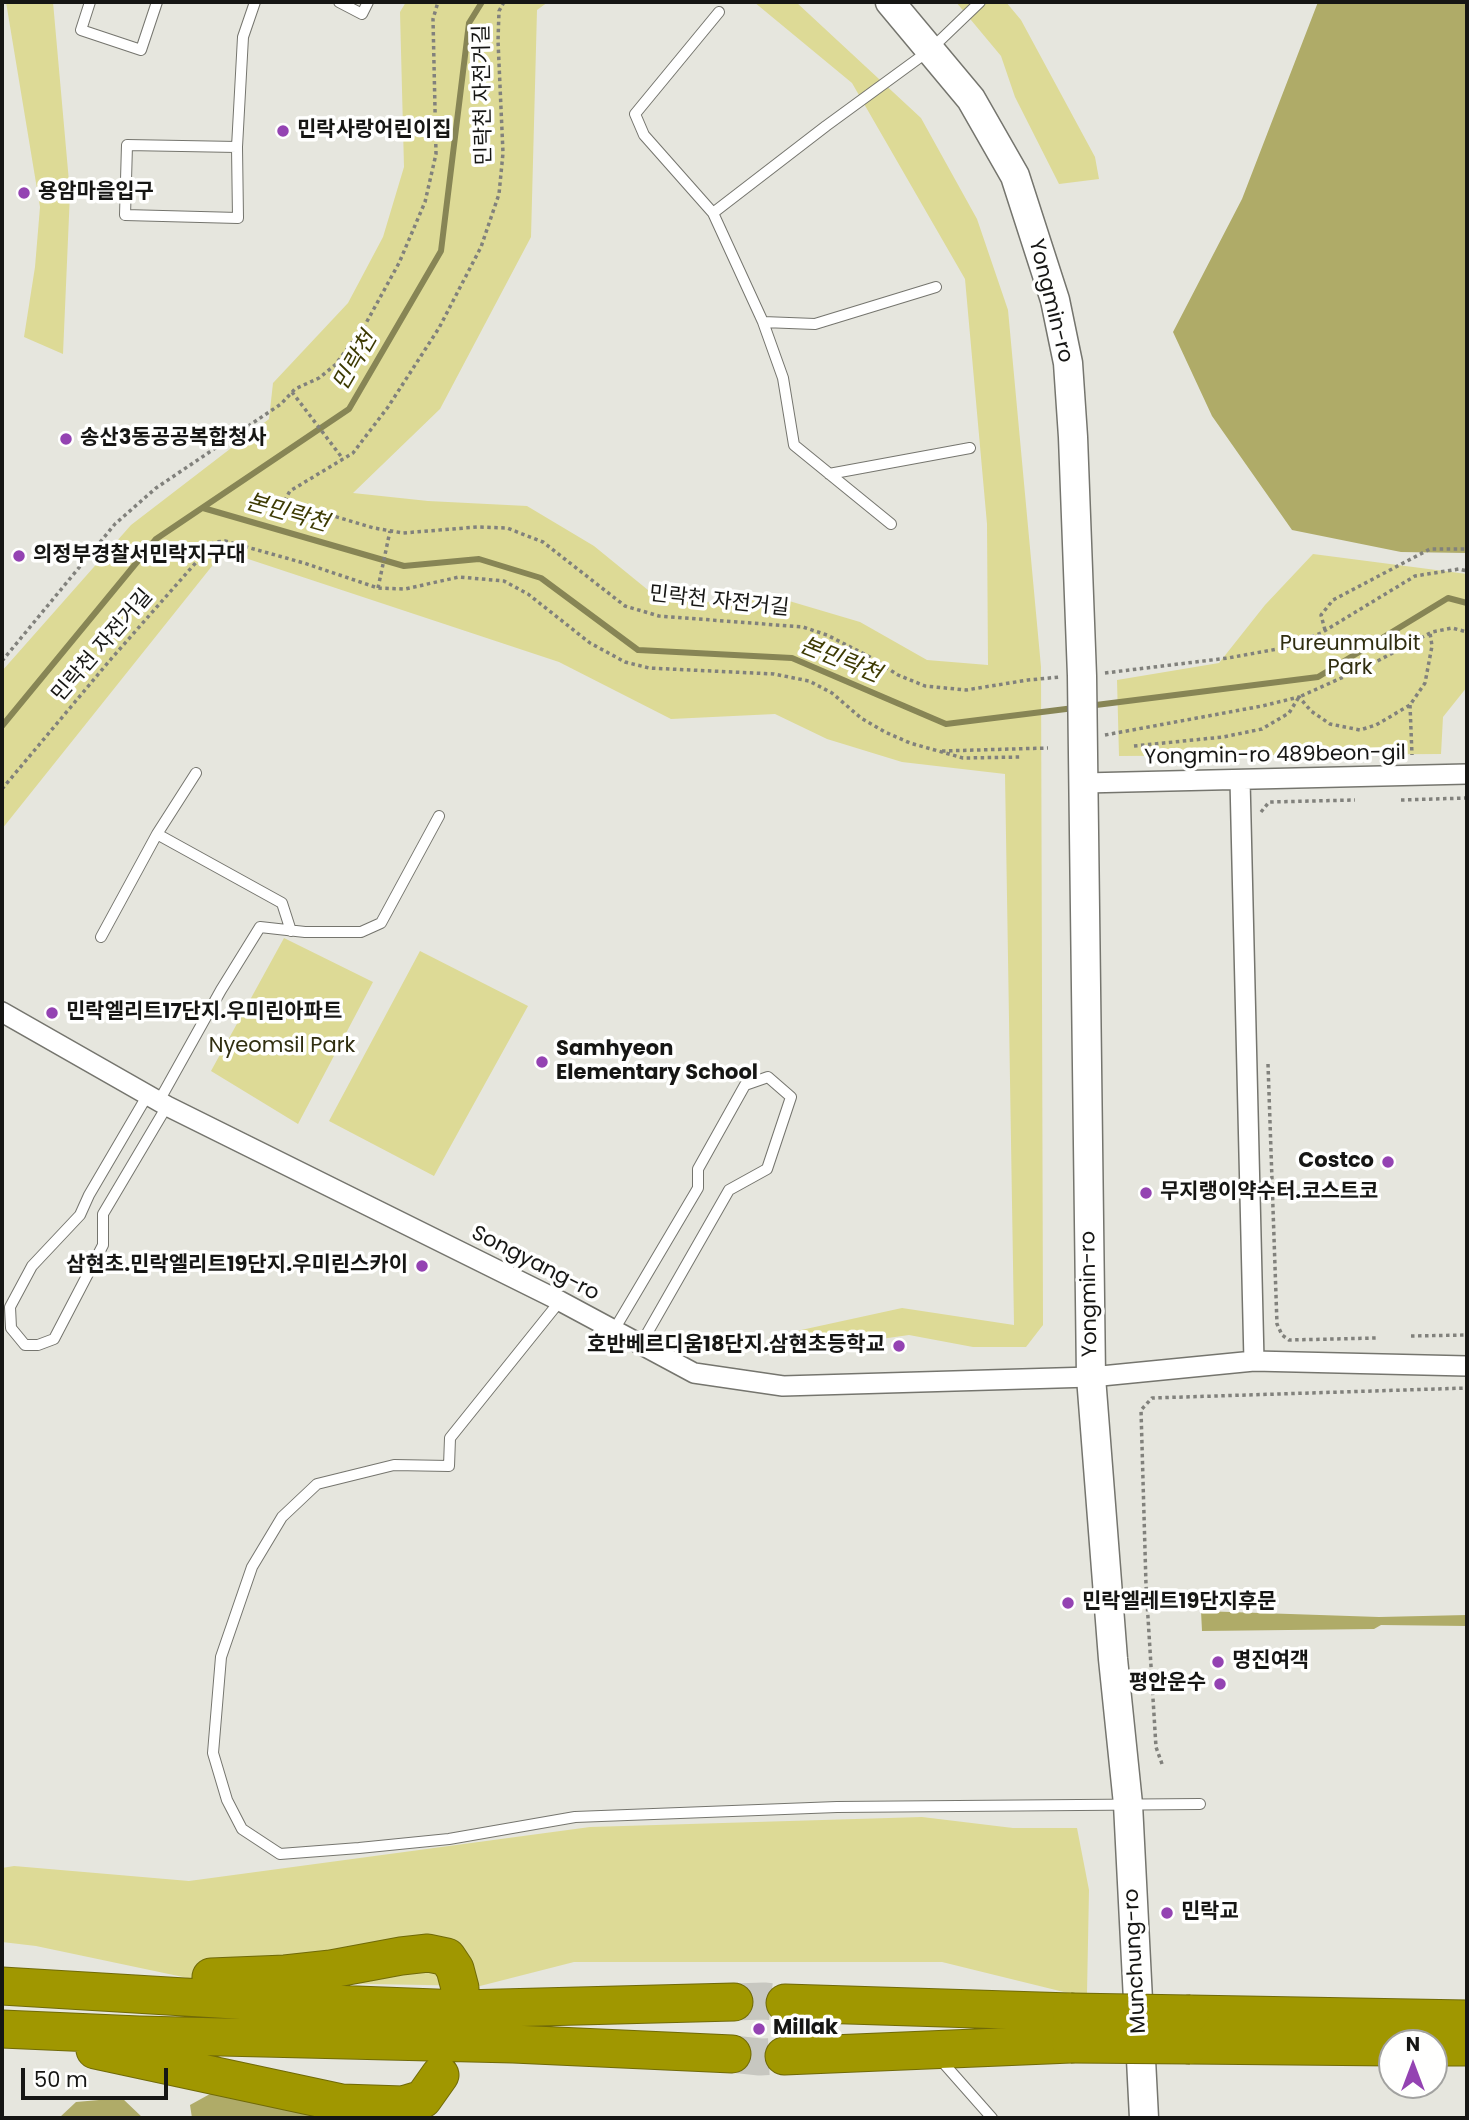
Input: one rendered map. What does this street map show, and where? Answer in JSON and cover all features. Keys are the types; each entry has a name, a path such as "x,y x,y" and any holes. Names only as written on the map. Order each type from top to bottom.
{"highway":[{"path":"7,1987 152,1977 285,1974 428,1953 447,1957 455,1969 460,1988"},
{"path":"7,1987 251,2001 462,2009 734,2002"},
{"path":"785,2003 1071,2028 1190,2029 1467,2010"},
{"path":"1357,2017 1467,2019"},
{"path":"784,2056 931,2050 1071,2028"},
{"path":"4,2029 513,2044 732,2054"},
{"path":"4,2029 342,2103 403,2105 423,2099 440,2074"},
{"path":"1190,2029 1378,2046"},
{"path":"1448,2047 1467,2047"}],"street":[{"name":"Yongmin-ro","path":"890,2 971,99 1014,176 1055,300 1068,363 1082,687 1091,1377 1113,1659 1128,1804"},
{"name":"Yongmin-ro 489beon-gil","path":"1084,783 1467,774"},
{"path":"1240,780 1254,1362"},
{"name":"Songyang-ro","path":"2,1012 158,1101 560,1301 694,1373 783,1386 1091,1377"},
{"path":"1091,1377 1254,1362 1467,1366"},
{"name":"Munchung-ro","path":"1128,1804 1144,2118"}],"lane":[{"path":"90,2 80,30 141,50 157,2"},
{"path":"237,147 127,145 125,215 238,218 237,147 243,37 255,2"},
{"path":"339,2 362,14 368,2"},
{"path":"713,213 930,50 980,2"},
{"path":"719,12 635,114 644,135 713,213 764,322 783,378 794,445 891,524"},
{"path":"764,322 815,324 936,287"},
{"path":"829,474 970,448"},
{"path":"101,937 158,834 196,774"},
{"path":"158,1101 89,1195 80,1215 32,1266 10,1307 11,1328 25,1345 38,1345 54,1339 103,1245 103,1214 158,1101 260,927 291,931 361,932 380,923 439,816"},
{"path":"158,834 282,903 291,931"},
{"path":"614,1330 698,1188 698,1169 745,1085 768,1077 791,1097 767,1169 729,1190 641,1344"},
{"path":"560,1301 450,1438 449,1466 394,1465 317,1484 282,1517 252,1567 221,1657 213,1753 228,1800 243,1829 280,1854 449,1839 575,1817 837,1807 1200,1804"},
{"path":"931,2050 992,2118"}],"path":[{"path":"2,661 115,524 156,488 281,404 295,389 319,378 335,365 365,325 399,263 425,202 436,154 433,19 438,2"},
{"name":"민락천 자전거길","path":"504,2 499,11 498,41 503,153 499,194 481,247 439,328 388,407 354,453 290,491 286,502 403,533 477,527 507,528 543,542 625,606 659,616 803,627 827,635 898,675 925,686 966,690 1028,680 1082,687 1204,661 1283,648 1325,630 1415,576 1459,569 1467,571"},
{"path":"292,392 343,459"},
{"path":"378,589 390,531"},
{"name":"민락천 자전거길","path":"2,789 214,542 225,541 304,563 378,589 405,589 459,577 504,581 528,594 590,643 625,662 649,668 774,674 809,681 832,693 862,718 885,732 936,751 963,758 1022,757"},
{"path":"1325,630 1321,615 1333,600 1430,549 1467,549"},
{"path":"1083,738 1300,697 1370,665 1430,633 1451,628 1467,632"},
{"path":"1300,697 1311,711 1330,724 1360,730 1376,725 1410,705 1425,683 1432,646 1430,633"},
{"path":"1134,746 1223,737 1262,729 1289,713 1300,697"},
{"path":"1410,705 1412,775"},
{"path":"936,751 1048,748"},
{"path":"1401,800 1467,798"},
{"path":"1259,813 1269,802 1355,800"},
{"path":"1268,1062 1277,1324 1282,1335 1289,1339 1377,1338"},
{"path":"1411,1336 1467,1335"},
{"path":"1162,1764 1156,1747 1146,1585 1141,1410 1152,1398 1467,1388"}],"green space":[{"path":"6,2 53,2 70,193 63,354 24,337 35,267 40,207"},
{"path":"406,2 548,2 537,10 531,237 440,409 353,493 428,501 527,506 594,546 659,599 706,602 779,598 860,622 927,660 988,665 987,524 965,279 852,83 754,2 796,2 921,118 977,219 1008,310 1041,667 1043,1325 1026,1347 973,1347 909,1335 818,1348 769,1337 902,1308 1014,1325 1005,774 902,762 827,739 775,714 671,719 559,662 224,551 2,829 2,671 131,525 269,419 273,383 348,303 383,237 404,167 400,12"},
{"path":"956,2 1006,2 1021,20 1095,157 1099,179 1059,184 1015,97 1001,56"},
{"name":"Pureunmulbit Park","path":"1313,554 1467,574 1467,687 1443,717 1441,754 1119,756 1117,680 1219,663 1265,605"},
{"name":"Nyeomsil Park","path":"284,938 373,982 298,1124 211,1071"},
{"path":"420,951 528,1006 434,1176 329,1121"},
{"path":"922,1817 1013,1828 1077,1828 1089,1890 1087,1993 1072,1994 942,1962 574,1962 480,1986 202,1981 36,1946 2,1942 2,1868 14,1866 189,1881 590,1827"}],"shaded area":[{"path":"1318,2 1467,2 1467,553 1401,552 1292,530 1212,416 1173,332 1242,199"},
{"path":"1201,1611 1379,1617 1467,1615 1467,1626 1381,1625 1374,1629 1202,1631"},
{"path":"219,2089 420,2118 192,2118 190,2105"},
{"path":"122,2098 143,2118 59,2118 76,2102"}],"waterway":[{"name":"민락천","path":"2,726 156,539 349,409 441,251 469,23 482,2"},
{"name":"본민락천","path":"203,508 404,566 479,559 541,578 638,650 792,658 946,724 1074,708"},
{"name":"본민락천","path":"1088,706 1318,677 1448,598 1467,603"}],"tunnel":[{"path":"734,2002 785,2003"},
{"path":"732,2054 784,2056"}],"place":[{"name":"민락사랑어린이집","path":"283,131"},
{"name":"용암마을입구","path":"24,193"},
{"name":"송산3동공공복합청사","path":"66,439"},
{"name":"의정부경찰서민락지구대","path":"19,556"},
{"name":"민락엘리트17단지.우미린아파트","path":"52,1013"},
{"name":"Samhyeon Elementary School","path":"542,1062"},
{"name":"Costco","path":"1388,1162"},
{"name":"무지랭이약수터.코스트코","path":"1146,1193"},
{"name":"삼현초.민락엘리트19단지.우미린스카이","path":"422,1266"},
{"name":"호반베르디움18단지.삼현초등학교","path":"899,1346"},
{"name":"민락엘레트19단지후문","path":"1068,1603"},
{"name":"명진여객","path":"1218,1662"},
{"name":"평안운수","path":"1220,1684"},
{"name":"민락교","path":"1167,1913"},
{"name":"Millak","path":"759,2029"}]}
